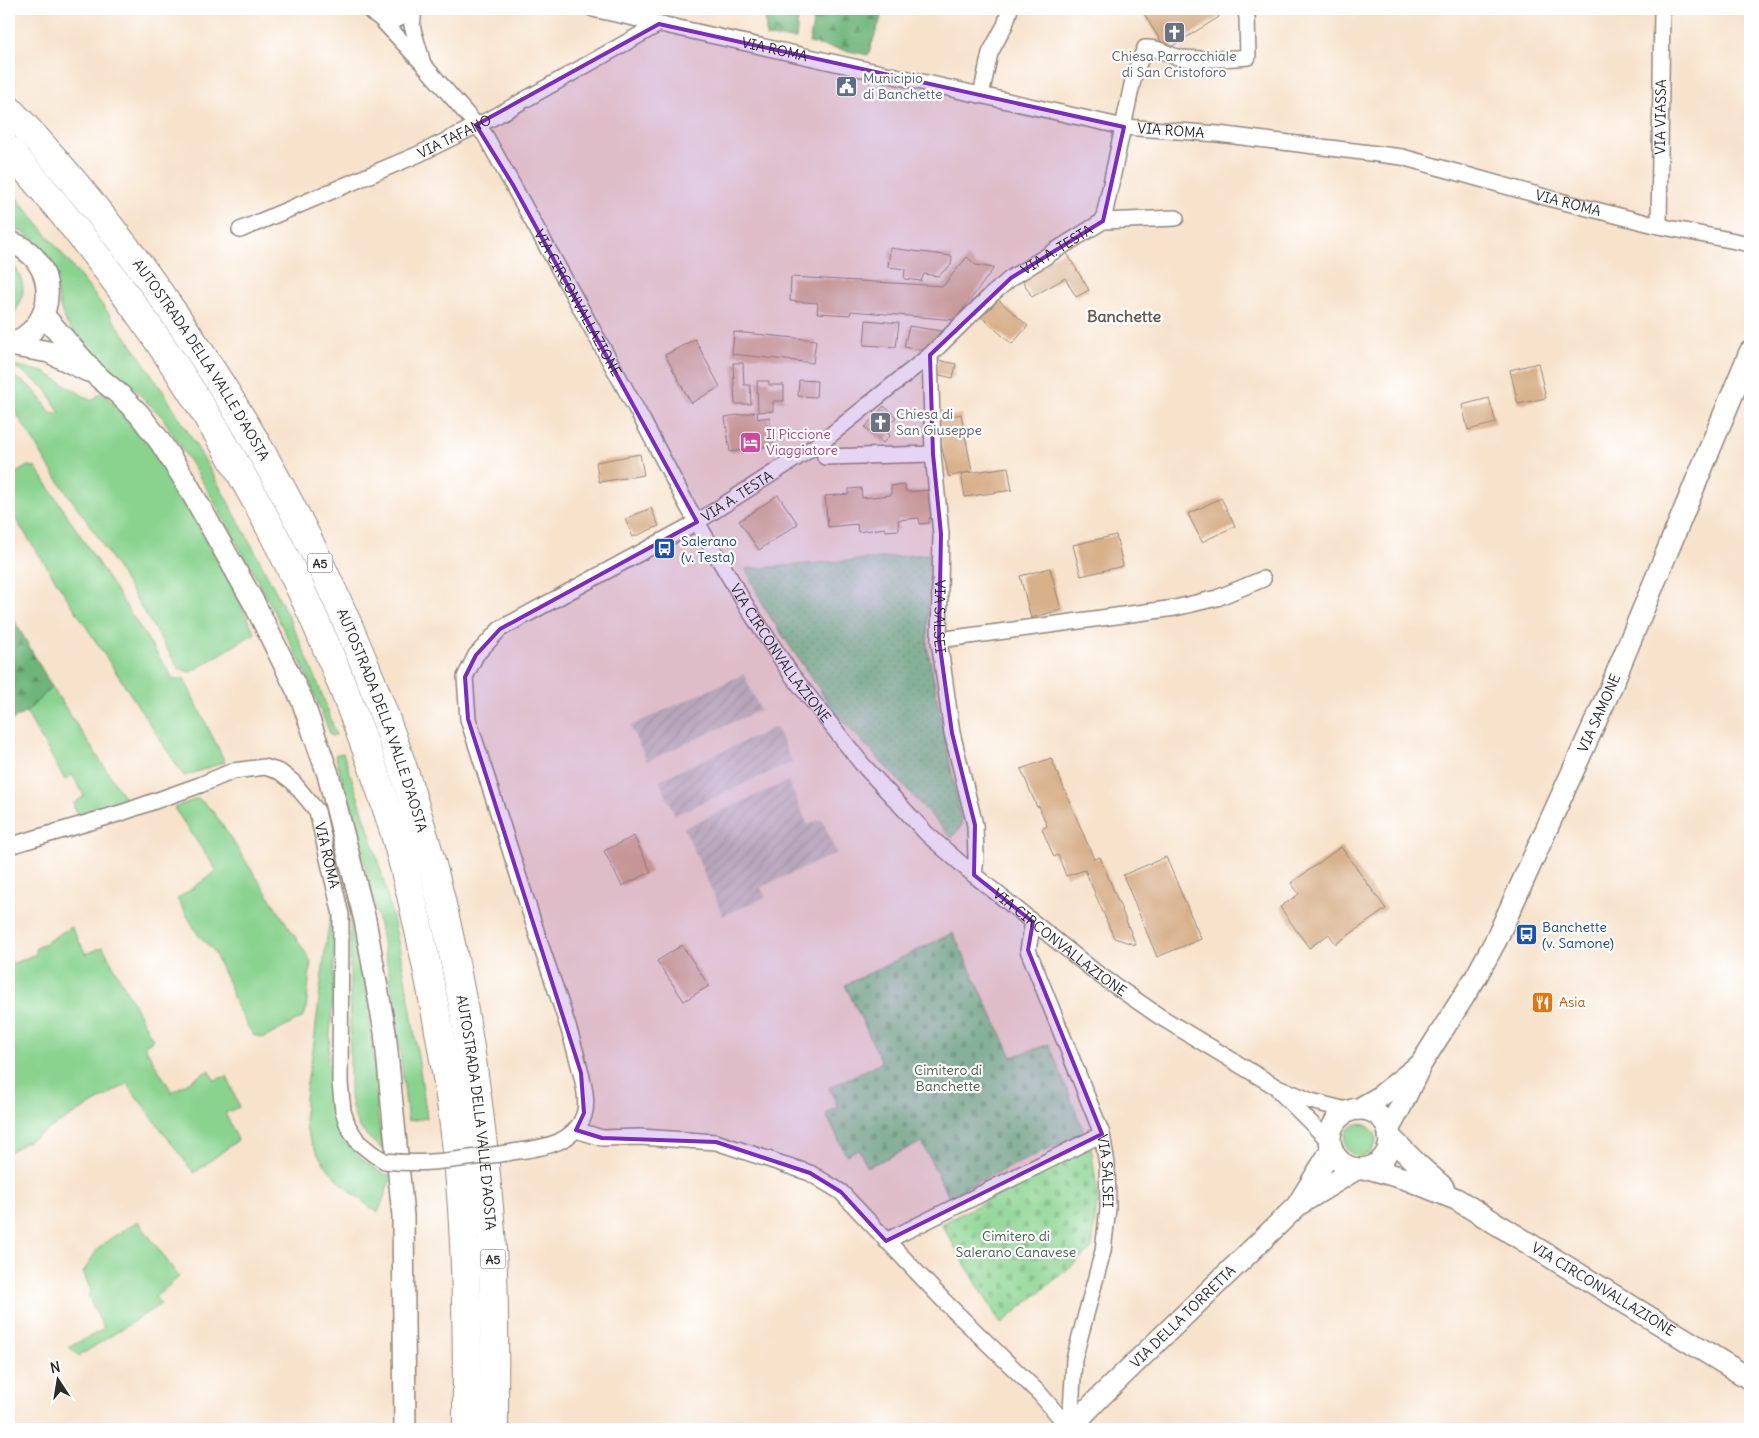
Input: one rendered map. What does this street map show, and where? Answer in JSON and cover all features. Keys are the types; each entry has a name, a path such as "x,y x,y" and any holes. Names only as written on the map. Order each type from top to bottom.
{"highway":[{"name":"AUTOSTRADA DELLA VALLE D'AOSTA","path":"9,110 69,177 123,243 208,362 284,492 317,556 379,701 418,817 437,884 468,1038 483,1144 492,1239 494,1429"},
{"name":"AUTOSTRADA DELLA VALLE D'AOSTA","path":"9,150 46,192 138,310 226,445 259,504 323,637 372,765 410,889 428,969 451,1100 457,1151 465,1261 467,1429"}],"main road":[{"path":"9,345 30,332 43,315 47,298 46,278 40,265 33,256 10,241"},
{"path":"43,315 97,376 139,414 184,477 254,603 302,700 328,774 365,920 385,1032 403,1216 405,1429"},
{"path":"9,345 49,352 97,376"},
{"name":"VIA SAMONE","path":"1388,1133 1421,1064 1467,991 1496,940 1608,694 1750,352"},
{"name":"VIA SAMONE","path":"1354,1110 1378,1098 1421,1064"},
{"path":"1297,1206 1362,1168 1381,1160 1387,1152 1389,1142 1384,1123 1378,1116 1369,1111 1354,1110 1341,1116 1334,1123 1330,1132 1331,1146 1337,1159 1345,1165 1362,1168"},
{"name":"VIA CIRCONVALLAZIONE","path":"1388,1133 1417,1164 1456,1199"},
{"path":"1297,1206 1331,1146"},
{"name":"VIA CIRCONVALLAZIONE","path":"1362,1168 1409,1180 1456,1199 1750,1379"},
{"name":"VIA DELLA TORRETTA","path":"1069,1429 1297,1206"}],"street":[{"name":"VIA CIRCONVALLAZIONE","path":"368,9 380,18 423,64 485,136 697,522 746,607 791,674 862,764 928,834 974,875 1098,974 1159,1016 1272,1085 1311,1101 1354,1110"},
{"name":"VIA CIRCONVALLAZIONE","path":"414,9 412,26 423,64"},
{"path":"380,18 390,20 400,18 414,9"},
{"name":"VIA ROMA","path":"592,9 1124,127 1218,134 1402,157 1552,199 1659,226 1750,244"},
{"path":"981,95 990,53 1005,25 1010,9"},
{"name":"VIA A. TESTA","path":"576,1130 584,1113 585,1094 581,1072 468,719 464,677 476,655 500,628 697,522 824,441 930,355 1011,278 1103,221 1134,75 1145,48 1156,47 1165,53 1180,58 1224,59 1248,57 1245,9"},
{"name":"VIA VIASSA","path":"1659,226 1663,50 1662,9"},
{"name":"VIA TAFANO","path":"240,230 418,154 496,116 658,24"},
{"path":"1103,221 1176,218"},
{"name":"VIA SALSEI","path":"930,355 933,454 941,534 939,640 952,733 975,825 976,858 974,875"},
{"path":"824,441 825,457 933,454"},
{"path":"939,640 1175,608 1217,598 1263,578"},
{"name":"VIA ROMA","path":"9,846 124,812 200,785 232,771 265,767 280,772 293,782 317,811 341,915 340,1083 343,1111 348,1126 358,1142 373,1154 385,1160 402,1163 420,1163 507,1153 546,1146 562,1141 576,1130"},
{"name":"VIA SALSEI","path":"1032,922 1028,950 1102,1134 1107,1164 1108,1208 1103,1251 1074,1359 1069,1429"},
{"name":"VIA CIRCONVALLAZIONE","path":"1272,1085 1304,1114 1331,1146"},
{"path":"576,1130 602,1138 640,1137 716,1142 810,1173 841,1192 946,1303 1040,1394 1069,1429"},
{"path":"886,1241 1102,1134"}],"highlighted area":[{"path":"659,24 1124,127 1103,221 1011,278 930,355 933,454 941,534 939,640 952,733 975,825 974,875 1033,922 1028,950 1102,1134 886,1241 841,1192 810,1173 716,1142 602,1138 576,1130 584,1113 581,1073 468,719 465,677 476,655 500,629 697,522 513,185 476,125"}],"shaded area":[{"path":"744,674 760,710 647,761 630,726"},
{"path":"776,727 792,762 675,815 659,780"},
{"path":"788,781 808,825 822,819 837,853 761,887 766,897 723,916 684,828"}],"green space":[{"path":"765,9 799,9 796,39 766,37"},
{"path":"816,9 884,9 868,55 809,43"},
{"path":"9,188 127,338 162,390 208,466 287,614 309,661 336,735 331,736 305,671 273,609 210,494 163,418 124,379 82,342 66,323 60,307 52,268 42,249 26,234 9,225"},
{"path":"9,261 19,274 23,289 20,304 9,317"},
{"path":"9,364 44,372 92,401 102,391 152,448 230,582 255,633 191,672 179,669 98,537 51,470 9,401 9,376 28,385 51,413 60,413 45,388 19,369 9,367"},
{"path":"28,466 35,467 41,475 174,680 184,679 225,762 184,776 9,509 9,477"},
{"path":"929,554 927,646 962,825 952,838 834,711 765,609 746,569"},
{"path":"9,611 52,687 26,712 9,722"},
{"path":"52,687 126,800 77,814 73,804 84,796 72,774 65,780 26,712"},
{"path":"343,753 372,841 394,922 410,1006 427,1118 408,1121 395,1007 383,943 361,849 335,755"},
{"path":"198,798 213,811 311,961 306,1010 302,1018 264,1038 253,1035 236,1006 230,986 213,950 199,936 177,899 217,871 174,808"},
{"path":"332,907 335,924 333,995 328,1061 331,1107 347,1144 363,1160 381,1173 392,1176 378,1213 347,1188 328,1168 313,1146 306,1124 306,1089"},
{"path":"350,915 367,983 378,1117 383,1150 360,1127 354,1114 350,1096"},
{"path":"71,927 86,954 103,947 153,1040 144,1046 172,1092 209,1070 214,1080 227,1076 239,1107 225,1113 238,1140 194,1173 127,1084 9,1152 9,955 12,964 36,954 35,949"},
{"name":"Cimitero di Banchette","path":"953,933 1012,1057 1049,1044 1084,1132 948,1196 922,1142 867,1167 859,1149 846,1155 826,1114 838,1107 829,1088 882,1062 845,985"},
{"path":"1360,1124 1366,1125 1371,1129 1375,1134 1375,1146 1371,1151 1366,1155 1360,1156 1354,1155 1349,1151 1345,1146 1344,1140 1345,1134 1349,1129 1354,1125"},
{"name":"Cimitero di Salerano Canavese","path":"1091,1147 1098,1196 1092,1249 1001,1324 941,1224"},
{"path":"138,1221 179,1277 155,1297 161,1304 79,1356 69,1347 104,1329 88,1296 91,1291 83,1273 97,1250 111,1238"}],"building":[{"name":"Chiesa Parrocchiale di San Cristoforo","path":"1141,9 1214,9 1219,17 1166,50"},
{"path":"890,248 952,256 951,265 938,276 924,274 921,281 904,279 905,269 888,267"},
{"path":"1065,250 1089,290 1076,297 1065,278 1032,297 1020,276"},
{"path":"967,257 976,265 994,268 955,320 851,311 850,315 817,313 818,303 790,301 791,277 943,286"},
{"path":"994,296 1028,326 1012,344 978,314"},
{"path":"866,320 899,323 896,347 864,345"},
{"path":"909,326 941,331 927,351 904,347"},
{"path":"734,332 816,340 813,363 732,354"},
{"path":"695,339 720,387 691,403 665,355"},
{"path":"938,360 956,364 953,378 935,374"},
{"path":"733,363 743,363 744,385 750,385 751,404 735,404"},
{"path":"1538,363 1546,398 1518,404 1510,370"},
{"path":"799,380 817,381 816,397 798,396"},
{"path":"757,381 769,381 769,385 784,385 784,401 773,401 773,411 758,412"},
{"path":"1489,398 1496,423 1468,430 1462,405"},
{"name":"Chiesa di San Giuseppe","path":"884,406 896,417 884,430 890,435 883,443 865,427"},
{"path":"757,412 758,419 769,417 774,445 730,452 725,417"},
{"path":"961,414 972,471 949,477 935,420"},
{"path":"640,454 644,475 599,482 596,462"},
{"path":"1008,467 1012,490 965,497 961,474"},
{"path":"905,485 906,492 930,490 933,517 929,518 929,523 920,524 919,518 898,520 899,530 885,531 885,528 858,532 857,524 828,527 825,496 849,494 849,489 861,488 862,498 891,495 891,486"},
{"path":"778,495 798,524 759,550 739,521"},
{"path":"1221,498 1235,526 1202,542 1188,514"},
{"path":"651,508 659,526 633,537 625,519"},
{"path":"1116,535 1123,566 1081,576 1073,545"},
{"path":"1050,568 1061,610 1031,618 1020,576"},
{"path":"1051,758 1094,859 1100,857 1136,945 1114,938 1085,870 1066,876 1058,855 1054,857 1042,829 1047,826 1021,769"},
{"path":"634,836 651,872 622,886 604,851"},
{"path":"1341,847 1386,909 1336,944 1329,934 1309,948 1280,907 1299,894 1291,883"},
{"path":"1166,857 1201,939 1157,957 1123,875"},
{"path":"682,945 709,986 684,1001 657,961"}],"place":[{"name":"Chiesa Parrocchiale di San Cristoforo","path":"1174,33"},
{"name":"Municipio di Banchette","path":"847,86"},
{"name":"Chiesa di San Giuseppe","path":"880,422"},
{"name":"Il Piccione Viaggiatore","path":"750,442"},
{"name":"Salerano (v. Testa)","path":"665,549"},
{"name":"Banchette (v. Samone)","path":"1526,935"},
{"name":"Asia","path":"1543,1002"}],"district":[{"name":"Banchette","path":"1124,316"}]}
